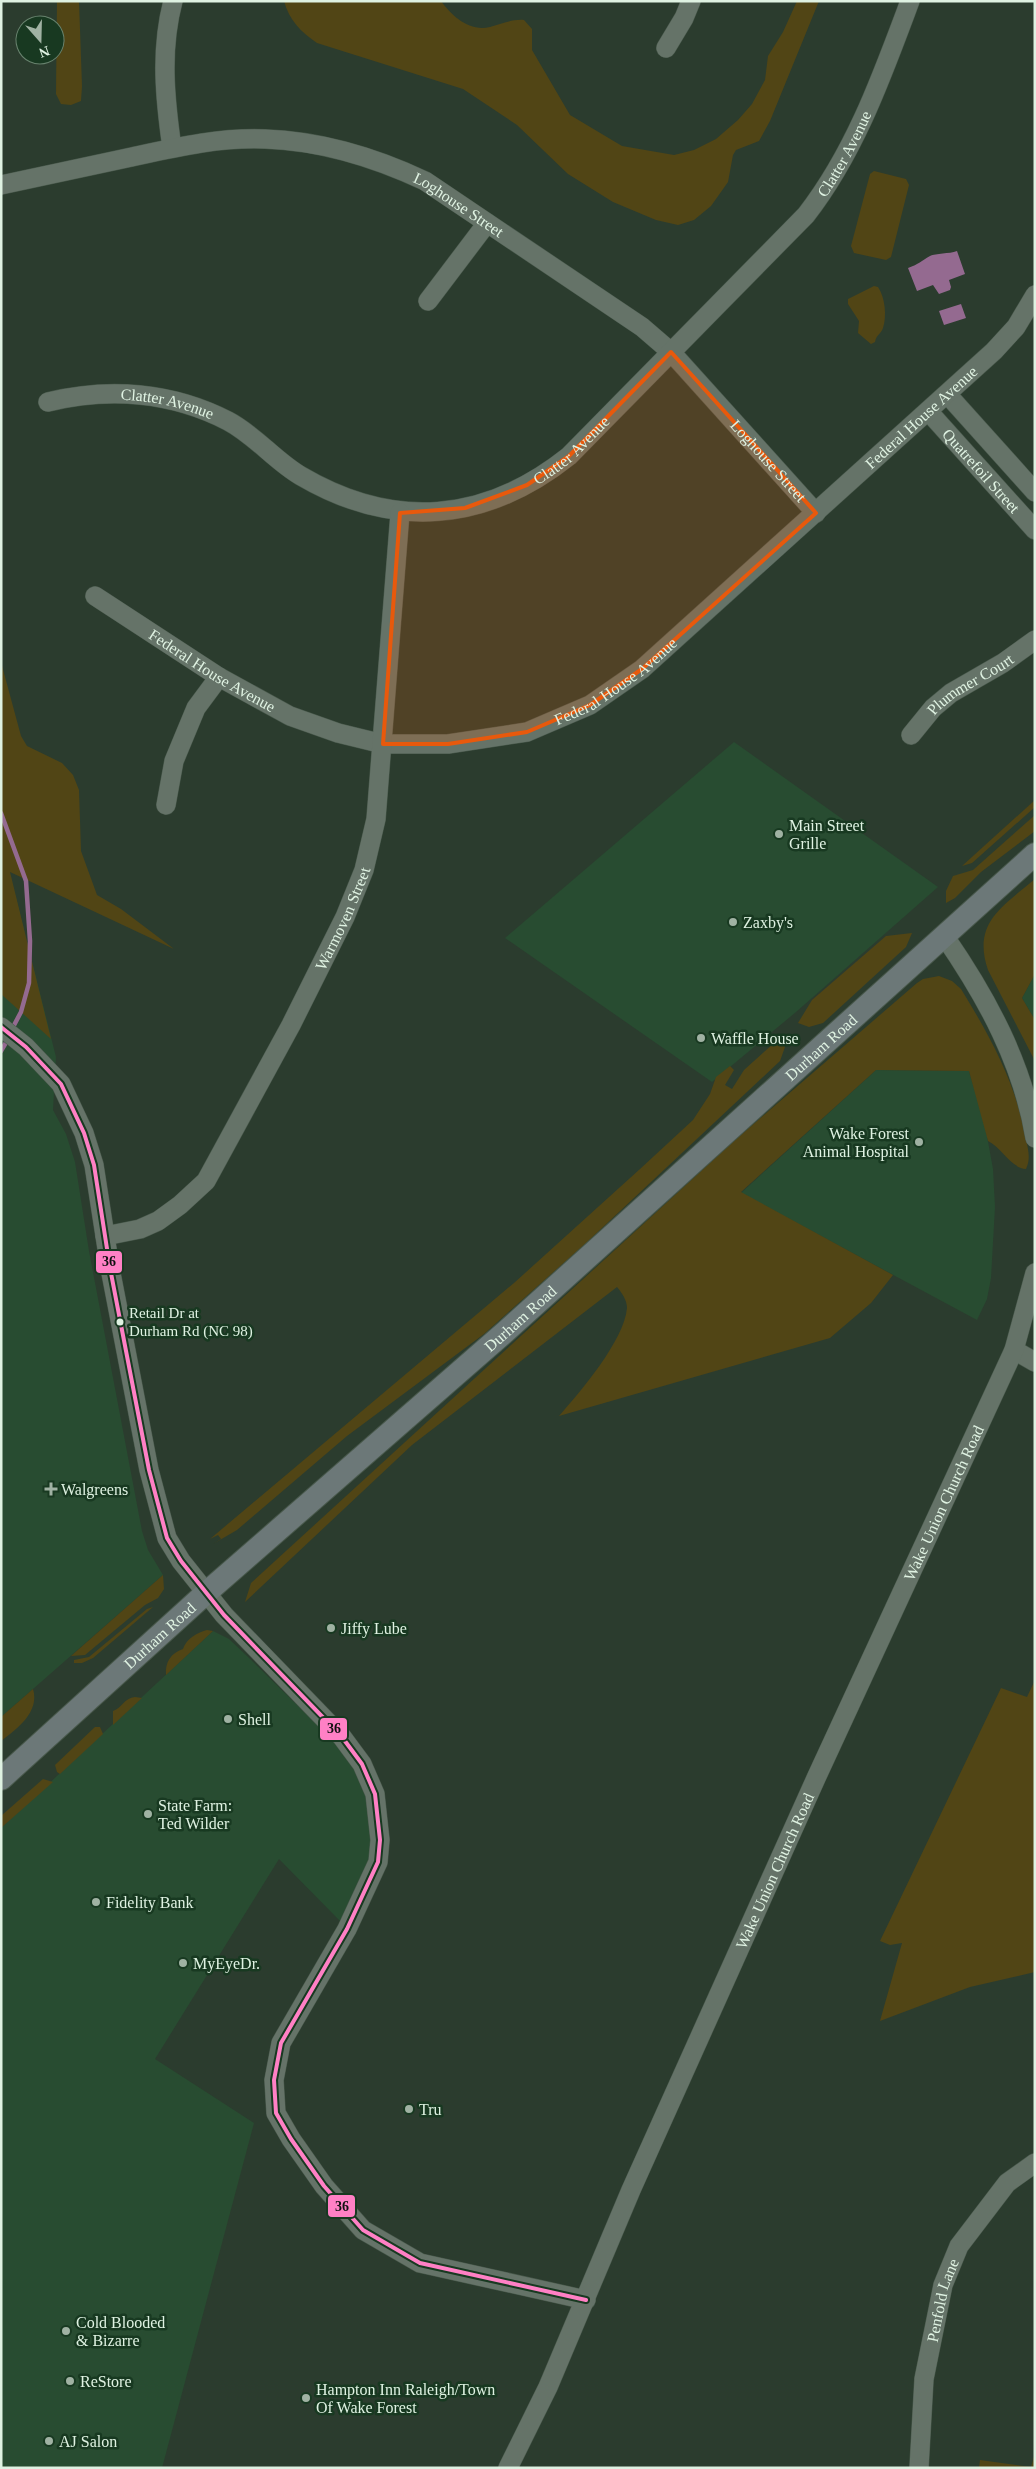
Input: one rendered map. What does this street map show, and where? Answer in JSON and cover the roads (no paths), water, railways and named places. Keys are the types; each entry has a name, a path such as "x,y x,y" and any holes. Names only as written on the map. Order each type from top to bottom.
{"main road":[{"name":"Durham Road","path":"1,1779 206,1593 492,1344 1035,854"}],"street":[{"path":"172,148 166,102 164,50 173,1"},
{"path":"666,48 684,18 691,1"},
{"name":"Clatter Avenue","path":"48,402 78,394 120,392 166,398 200,408 231,422 299,476 349,501 400,512 437,512 465,508 527,485 569,456 806,216 824,190 863,120 910,1"},
{"name":"Loghouse Street","path":"1,185 172,148 232,140 265,139 335,148 392,165 425,181 642,327 670,352 816,513"},
{"path":"428,301 487,223"},
{"name":"Federal House Avenue","path":"95,596 219,676 290,716 338,733 383,744 448,744 527,732 590,705 642,669 947,394 1016,327 1035,295"},
{"name":"Quatrefoil Street","path":"947,394 1035,492"},
{"name":"Quatrefoil Street","path":"928,412 1035,530"},
{"name":"Warmoven Street","path":"105,1236 140,1229 158,1221 206,1181 291,1025 345,917 364,870 376,819 400,512"},
{"name":"Plummer Court","path":"911,735 933,708 950,693 1003,663 1035,640"},
{"path":"166,805 174,761 196,708 219,676"},
{"path":"945,937 991,1009 1020,1082 1035,1138"},
{"path":"1,1026 26,1046 61,1084 84,1133 94,1165 124,1347 158,1513 170,1543 206,1593 244,1636 342,1737 368,1775 375,1794 379,1810 380,1840 378,1862 347,1929 281,2043 274,2080 276,2113 291,2140 324,2186 363,2230 420,2263 586,2300"},
{"name":"Wake Union Church Road","path":"508,2468 548,2387 631,2190 808,1794 1014,1350 1035,1273"},
{"path":"1014,1350 1035,1362"},
{"name":"Penfold Lane","path":"920,2468 924,2379 943,2285 960,2246 1007,2182 1035,2163"}],"waterway":[{"path":"1,813 26,881 30,941 29,983 21,1012 12,1029"},
{"path":"1,1051 8,1039"}],"place":[{"name":"Main Street Grille","path":"779,834"},
{"name":"Zaxby's","path":"733,922"},
{"name":"Waffle House","path":"701,1038"},
{"name":"Wake Forest Animal Hospital","path":"919,1142"},
{"name":"Retail Dr at Durham Rd (NC 98)","path":"120,1322"},
{"name":"Walgreens","path":"51,1489"},
{"name":"Jiffy Lube","path":"331,1628"},
{"name":"Shell","path":"228,1719"},
{"name":"State Farm: Ted Wilder","path":"148,1814"},
{"name":"Fidelity Bank","path":"96,1902"},
{"name":"MyEyeDr.","path":"183,1963"},
{"name":"Tru","path":"409,2109"},
{"name":"Cold Blooded & Bizarre","path":"66,2331"},
{"name":"ReStore","path":"70,2381"},
{"name":"Hampton Inn Raleigh/Town Of Wake Forest","path":"306,2398"},
{"name":"AJ Salon","path":"49,2441"}]}
